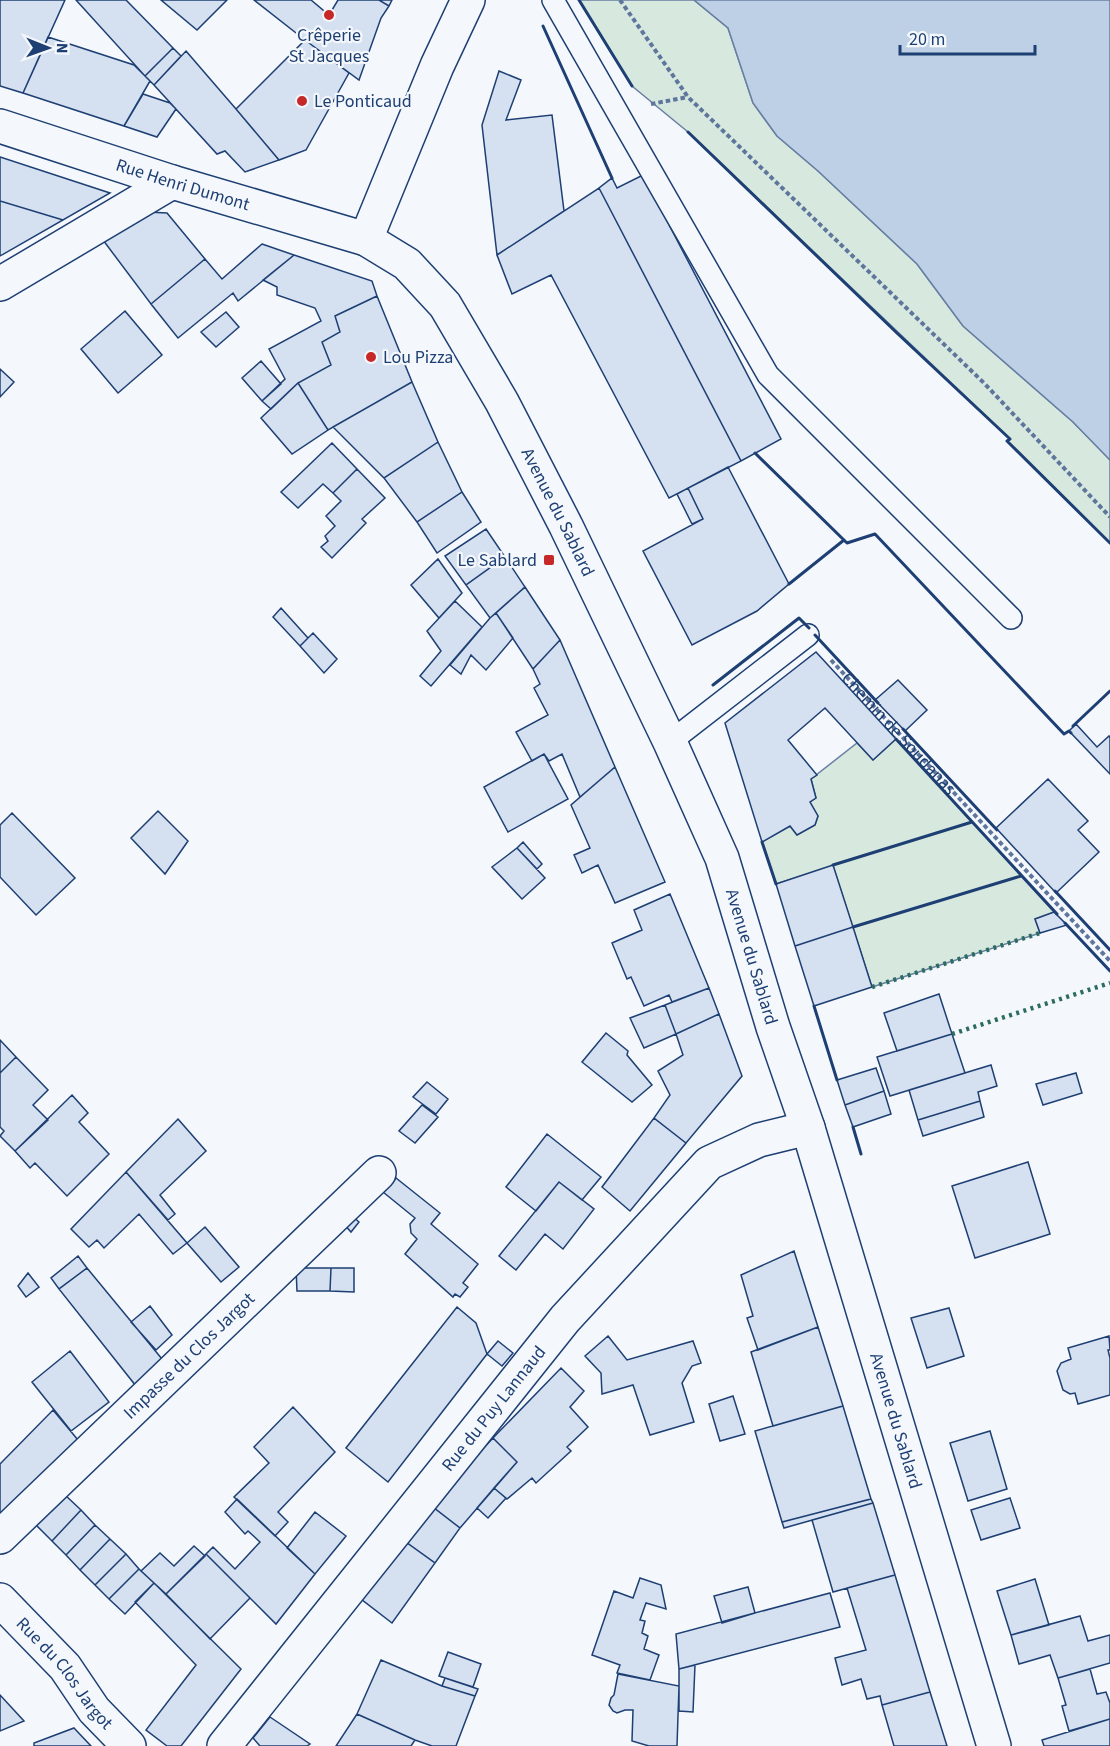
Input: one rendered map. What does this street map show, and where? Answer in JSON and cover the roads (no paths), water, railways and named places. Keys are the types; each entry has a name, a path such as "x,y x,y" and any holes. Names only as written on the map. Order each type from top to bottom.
{"street":[{"path":"366,239 437,66 468,0"},
{"name":"Rue Henri Dumont","path":"0,126 172,182 366,239"},
{"path":"0,284 172,182"},
{"name":"Avenue du Sablard","path":"366,239 407,264 445,306 502,402 571,537 670,742 722,858 773,1027 808,1128 994,1746"},
{"name":"Rue du Puy Lannaud","path":"224,1746 565,1319 709,1163 759,1140 808,1128"},
{"name":"Impasse du Clos Jargot","path":"0,1537 379,1173"},
{"name":"Rue du Clos Jargot","path":"0,1600 65,1667 94,1710 129,1746"}],"lane":[{"path":"553,0 768,375 1011,618"},
{"path":"670,742 808,635"}],"water":[{"path":"694,0 1110,0 1110,460 1073,422 963,326 917,264 818,171 777,136 753,103 728,28"}],"place":[{"name":"Crêperie St Jacques","path":"329,15"},
{"name":"Le Ponticaud","path":"302,101"},
{"name":"Lou Pizza","path":"371,357"},
{"name":"Le Sablard","path":"549,560"}]}
